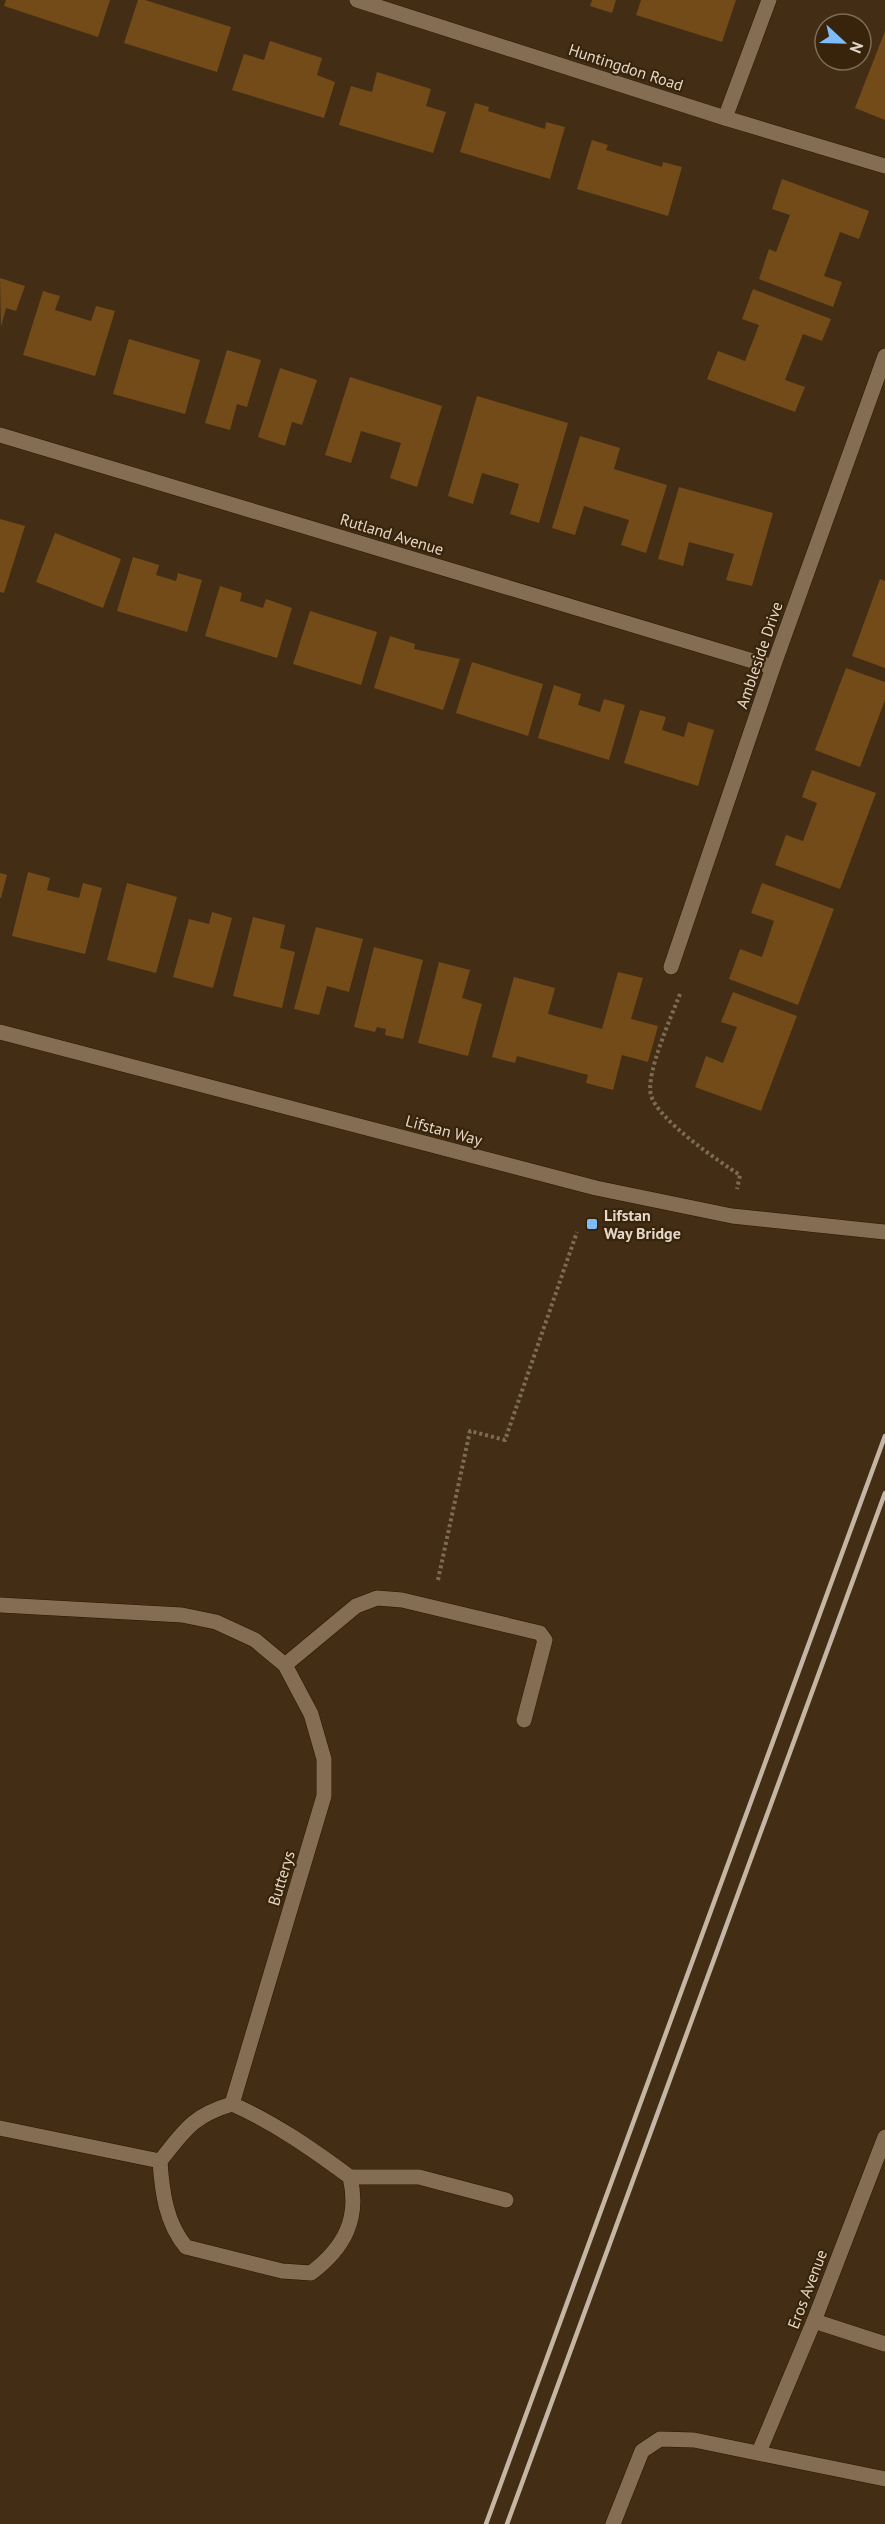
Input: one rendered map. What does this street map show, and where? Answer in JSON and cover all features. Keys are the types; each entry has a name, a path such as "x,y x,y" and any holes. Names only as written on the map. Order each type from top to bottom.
{"street":[{"name":"Huntingdon Road","path":"357,0 725,118 885,166"},
{"path":"725,118 770,0"},
{"name":"Ambleside Drive","path":"671,967 773,667 885,356"},
{"name":"Rutland Avenue","path":"0,435 773,667"},
{"name":"Lifstan Way","path":"0,1032 596,1188 732,1216 885,1232"},
{"path":"285,1665 356,1605 377,1598 402,1600 540,1633 545,1640 524,1720"},
{"name":"Butterys","path":"0,1605 182,1616 216,1622 255,1640 285,1665 311,1714 324,1759 324,1796 232,2104"},
{"path":"350,2177 355,2199 351,2217 346,2235 330,2259 311,2273 282,2271 186,2247 177,2237 169,2218 162,2190 160,2161 187,2127 208,2111 232,2104 260,2116 298,2139 350,2177 419,2177 506,2200"},
{"path":"0,2128 160,2161"},
{"name":"Eros Avenue","path":"759,2452 814,2321 885,2137"},
{"path":"814,2321 885,2344"},
{"path":"613,2524 642,2451 660,2439 694,2440 885,2479"}],"path":[{"path":"671,967 688,972 651,1076 651,1095 660,1111 712,1157 740,1175 732,1216"},
{"path":"432,1607 470,1431 505,1440 576,1232"}],"building":[{"path":"6,0 110,0 98,37 4,6"},
{"path":"138,0 145,0 231,27 217,72 124,43"},
{"path":"592,0 616,0 612,13 590,6"},
{"path":"641,0 736,0 722,42 636,15"},
{"path":"885,31 885,120 855,108 869,72 873,72 873,62"},
{"path":"270,41 322,58 317,75 335,82 324,118 232,90 244,54 264,60"},
{"path":"377,72 431,89 426,106 446,112 433,153 339,125 351,86 372,92"},
{"path":"475,103 489,107 488,111 545,129 546,122 565,127 550,179 460,152"},
{"path":"592,140 608,145 606,150 662,167 663,162 682,167 668,216 577,189"},
{"path":"782,179 869,211 859,239 840,232 824,276 842,282 833,307 759,279 769,249 776,252 790,215 772,209"},
{"path":"0,278 25,286 16,311 6,308 1,327"},
{"path":"753,289 831,319 822,341 803,334 785,380 805,387 795,412 707,379 718,351 745,361 759,325 742,319"},
{"path":"43,291 60,296 55,310 91,321 96,306 115,311 95,376 23,355"},
{"path":"129,339 200,360 185,414 113,394"},
{"path":"227,350 261,360 247,407 237,404 230,430 205,423"},
{"path":"280,368 317,380 302,425 292,422 285,446 258,437"},
{"path":"350,377 442,406 417,487 390,478 401,443 361,431 351,463 325,455"},
{"path":"477,396 568,423 539,523 510,514 519,484 482,473 473,504 448,496"},
{"path":"580,436 620,448 614,469 667,485 646,553 621,545 629,520 584,506 575,535 552,528"},
{"path":"679,487 773,513 752,586 726,580 734,554 689,542 683,566 658,559"},
{"path":"0,519 25,526 4,593 0,592"},
{"path":"55,533 121,559 103,608 36,582"},
{"path":"133,557 159,565 156,575 176,581 178,573 202,580 187,632 117,611"},
{"path":"880,579 885,581 885,668 852,656"},
{"path":"220,586 242,593 240,601 263,608 266,599 292,608 277,658 205,636"},
{"path":"310,611 377,632 361,685 293,664"},
{"path":"390,636 415,644 414,649 460,659 443,710 374,688"},
{"path":"472,662 543,684 528,736 456,713"},
{"path":"846,668 885,682 885,700 860,767 815,750"},
{"path":"554,685 581,694 578,705 600,712 604,699 625,705 609,760 538,738"},
{"path":"640,710 666,717 662,730 684,737 688,722 714,730 698,786 624,763"},
{"path":"812,770 876,793 840,889 775,865 786,835 803,841 817,803 802,797"},
{"path":"28,872 50,878 47,890 79,898 83,883 102,888 85,954 12,936"},
{"path":"0,873 7,875 1,898 0,898"},
{"path":"127,883 177,897 156,973 107,960"},
{"path":"762,883 834,909 798,1005 729,979 740,949 762,957 774,921 751,913"},
{"path":"212,912 232,918 213,988 173,977 189,919 209,924"},
{"path":"253,917 285,925 280,948 295,952 282,1008 233,996"},
{"path":"316,927 363,939 349,992 327,986 319,1015 294,1009"},
{"path":"374,947 423,960 403,1039 385,1035 386,1029 377,1027 375,1032 354,1027"},
{"path":"439,962 470,970 462,998 482,1004 468,1056 418,1043"},
{"path":"618,972 643,978 631,1019 658,1026 648,1062 622,1055 613,1090 586,1083 588,1075 517,1056 515,1063 492,1057 514,977 555,988 548,1014 602,1029"},
{"path":"733,992 797,1016 761,1111 695,1087 706,1056 723,1063 737,1027 721,1022"}],"railway":[{"path":"486,2524 885,1436"},
{"path":"507,2524 885,1493"}],"place":[{"name":"Lifstan Way Bridge","path":"592,1224"}]}
